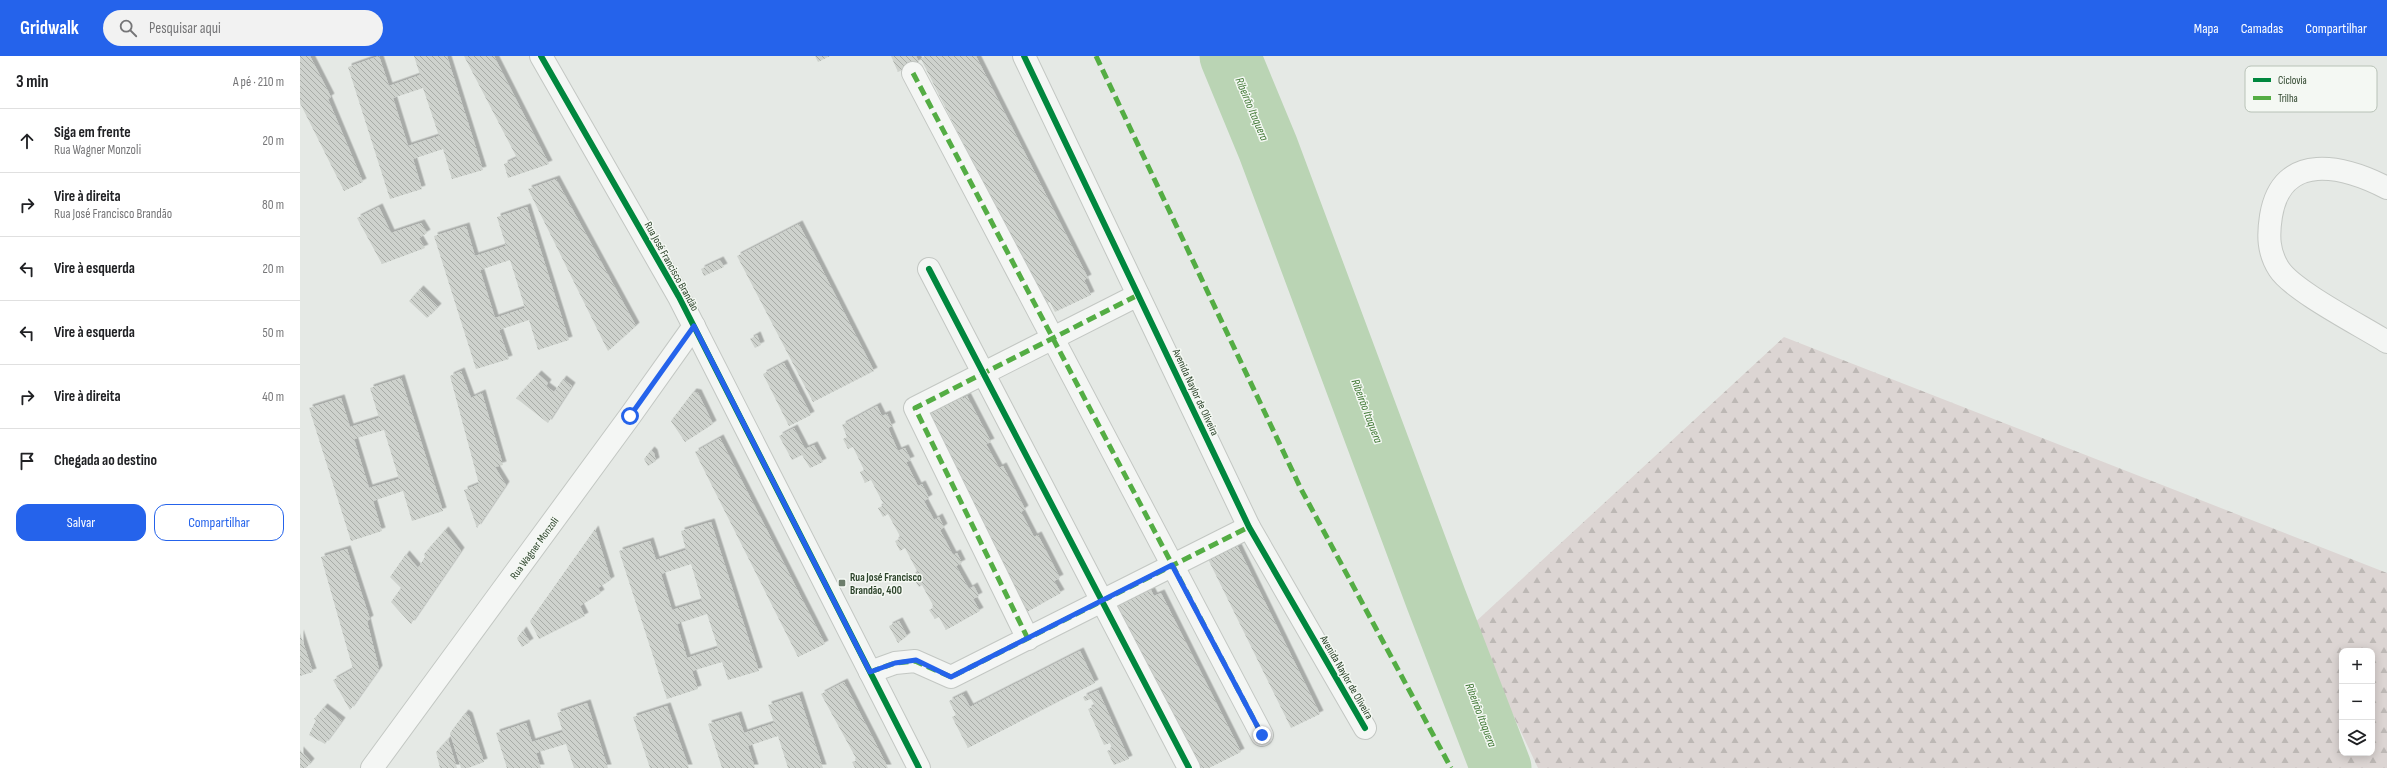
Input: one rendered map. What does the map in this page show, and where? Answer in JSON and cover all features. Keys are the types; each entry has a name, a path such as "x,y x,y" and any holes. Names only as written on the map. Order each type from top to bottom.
{"street":[{"name":"Rua José Francisco Brandão","path":"540,56 679,297 919,768"},
{"name":"Avenida Naylor de Oliveira","path":"1024,56 1249,527 1365,728"},
{"path":"913,73 1262,735"},
{"path":"2387,188 2337,169 2312,168 2294,174 2278,192 2272,208 2268,230 2270,249 2279,269 2297,287 2387,342"},
{"path":"929,269 1190,768"},
{"path":"1028,639 916,408 1138,296"},
{"name":"Rua Wagner Monzoli","path":"372,768 630,416 694,326"},
{"path":"870,672 895,663 916,660 951,677 1249,527"}],"green space":[{"path":"1784,337 2387,573 2387,768 1538,768 1471,626"}],"building":[{"path":"300,56 310,56 331,97 328,99 363,182 344,191 300,103"},
{"path":"379,56 389,86 420,75 414,56 447,56 483,170 452,179 443,149 413,159 422,189 390,199 348,67","holes":["423,88 439,136 408,146 393,98"]},
{"path":"464,56 494,56 549,164 508,178 504,164 517,158"},
{"path":"815,56 830,56 818,62"},
{"path":"891,56 916,56 919,62 898,72"},
{"path":"925,56 976,56 1088,278 1084,280 1091,295 1055,312 1050,302 1044,304 921,59"},
{"path":"556,179 636,326 608,351 528,189"},
{"path":"379,207 391,233 421,223 427,233 419,238 425,248 382,264 357,218"},
{"path":"527,207 569,340 538,350 529,320 499,330 509,359 476,369 434,236 466,226 475,256 506,246 497,217","holes":["510,260 525,308 495,318 480,270"]},
{"path":"799,224 874,371 813,402 737,256"},
{"path":"720,260 724,267 704,276 701,269"},
{"path":"420,289 438,307 427,318 409,301"},
{"path":"757,335 761,345 755,348 750,339"},
{"path":"784,363 811,415 789,426 763,374"},
{"path":"461,371 471,398 482,393 503,465 495,467 506,485 477,528 464,490 479,484 450,376"},
{"path":"538,374 548,383 546,386 554,392 563,379 572,386 548,423 516,398"},
{"path":"401,378 443,511 412,521 403,491 373,501 382,531 351,541 309,408 341,398 350,427 379,418 370,388","holes":["384,430 399,479 369,488 354,439"]},
{"path":"958,388 963,399 967,396 991,442 986,444 999,468 1003,466 1025,509 1021,512 1034,537 1038,535 1060,578 1054,581 1061,593 1027,612 922,407"},
{"path":"693,392 698,393 713,424 685,442 671,421"},
{"path":"877,406 882,416 887,414 892,426 888,428 898,451 905,448 911,460 906,462 918,486 922,484 929,498 924,501 934,520 939,517 944,527 940,530 953,555 957,553 962,563 956,566 969,589 974,586 979,596 973,599 980,611 946,630 939,617 935,619 929,610 934,607 922,585 919,587 912,576 918,573 905,548 900,551 895,541 901,538 888,514 883,517 878,508 884,505 871,480 865,483 860,472 864,470 853,447 848,449 843,439 847,437 842,425"},
{"path":"794,428 805,449 814,445 823,462 810,468 802,455 792,460 779,436"},
{"path":"720,438 825,644 798,657 695,452"},
{"path":"651,450 654,453 656,461 648,466 644,459"},
{"path":"711,522 759,671 728,680 722,662 692,671 698,689 667,699 619,551 650,541 656,560 686,550 681,531","holes":["691,564 702,601 672,610 661,574","707,614 718,648 687,658 677,624"]},
{"path":"595,529 611,580 598,588 601,593 580,606 585,616 539,639 530,621"},
{"path":"445,530 461,551 411,624 391,602 401,588 390,577 406,554 418,568 425,557 424,554"},
{"path":"1235,541 1320,714 1291,728 1207,557"},
{"path":"347,549 370,619 367,621 379,669 350,710 333,680 353,669 321,557"},
{"path":"1149,586 1154,596 1161,593 1241,752 1209,768 1194,768 1113,604"},
{"path":"899,621 907,636 898,643 889,626"},
{"path":"523,630 530,642 522,647 517,638"},
{"path":"300,633 313,672 300,676"},
{"path":"1080,651 1095,683 968,748 952,717 956,715 949,701 963,694 970,707"},
{"path":"844,682 888,768 855,768 852,762 857,760 821,694"},
{"path":"1098,690 1129,759 1114,765 1107,751 1112,749 1110,743 1104,745 1088,709 1095,706 1091,699 1085,701 1083,697"},
{"path":"799,695 823,768 788,768 778,736 748,746 755,768 722,768 708,724 738,715 744,733 774,723 768,705"},
{"path":"587,703 608,768 574,768 566,744 536,753 541,768 507,768 496,733 526,723 532,742 563,732 557,713"},
{"path":"667,706 689,768 650,768 633,717"},
{"path":"324,707 342,721 325,744 309,735 316,720 314,719"},
{"path":"465,713 469,716 484,762 468,768 461,768 450,733"},
{"path":"448,739 457,768 440,768 436,752"},
{"path":"300,750 311,762 306,768 300,768"}],"waterway":[{"name":"Ribeirão Itaquera","path":"1230,56 1268,148 1436,599 1501,768"}],"marked path":[{"path":"1096,56 1301,489 1451,768"},
{"path":"913,73 1262,735"},
{"path":"1028,639 915,408 1138,295"},
{"path":"870,672 895,663 915,661 951,677 1249,527"}],"cycle path":[{"path":"541,56 679,297 919,768"},
{"path":"1024,56 1249,527 1365,728"},
{"path":"929,269 1189,768"}],"place":[{"name":"Rua José Francisco Brandão, 400","path":"842,583"}],"route":[{"path":"630,416 694,326 870,672 895,663 916,660 932,670 951,677 1172,565 1262,735"}]}
